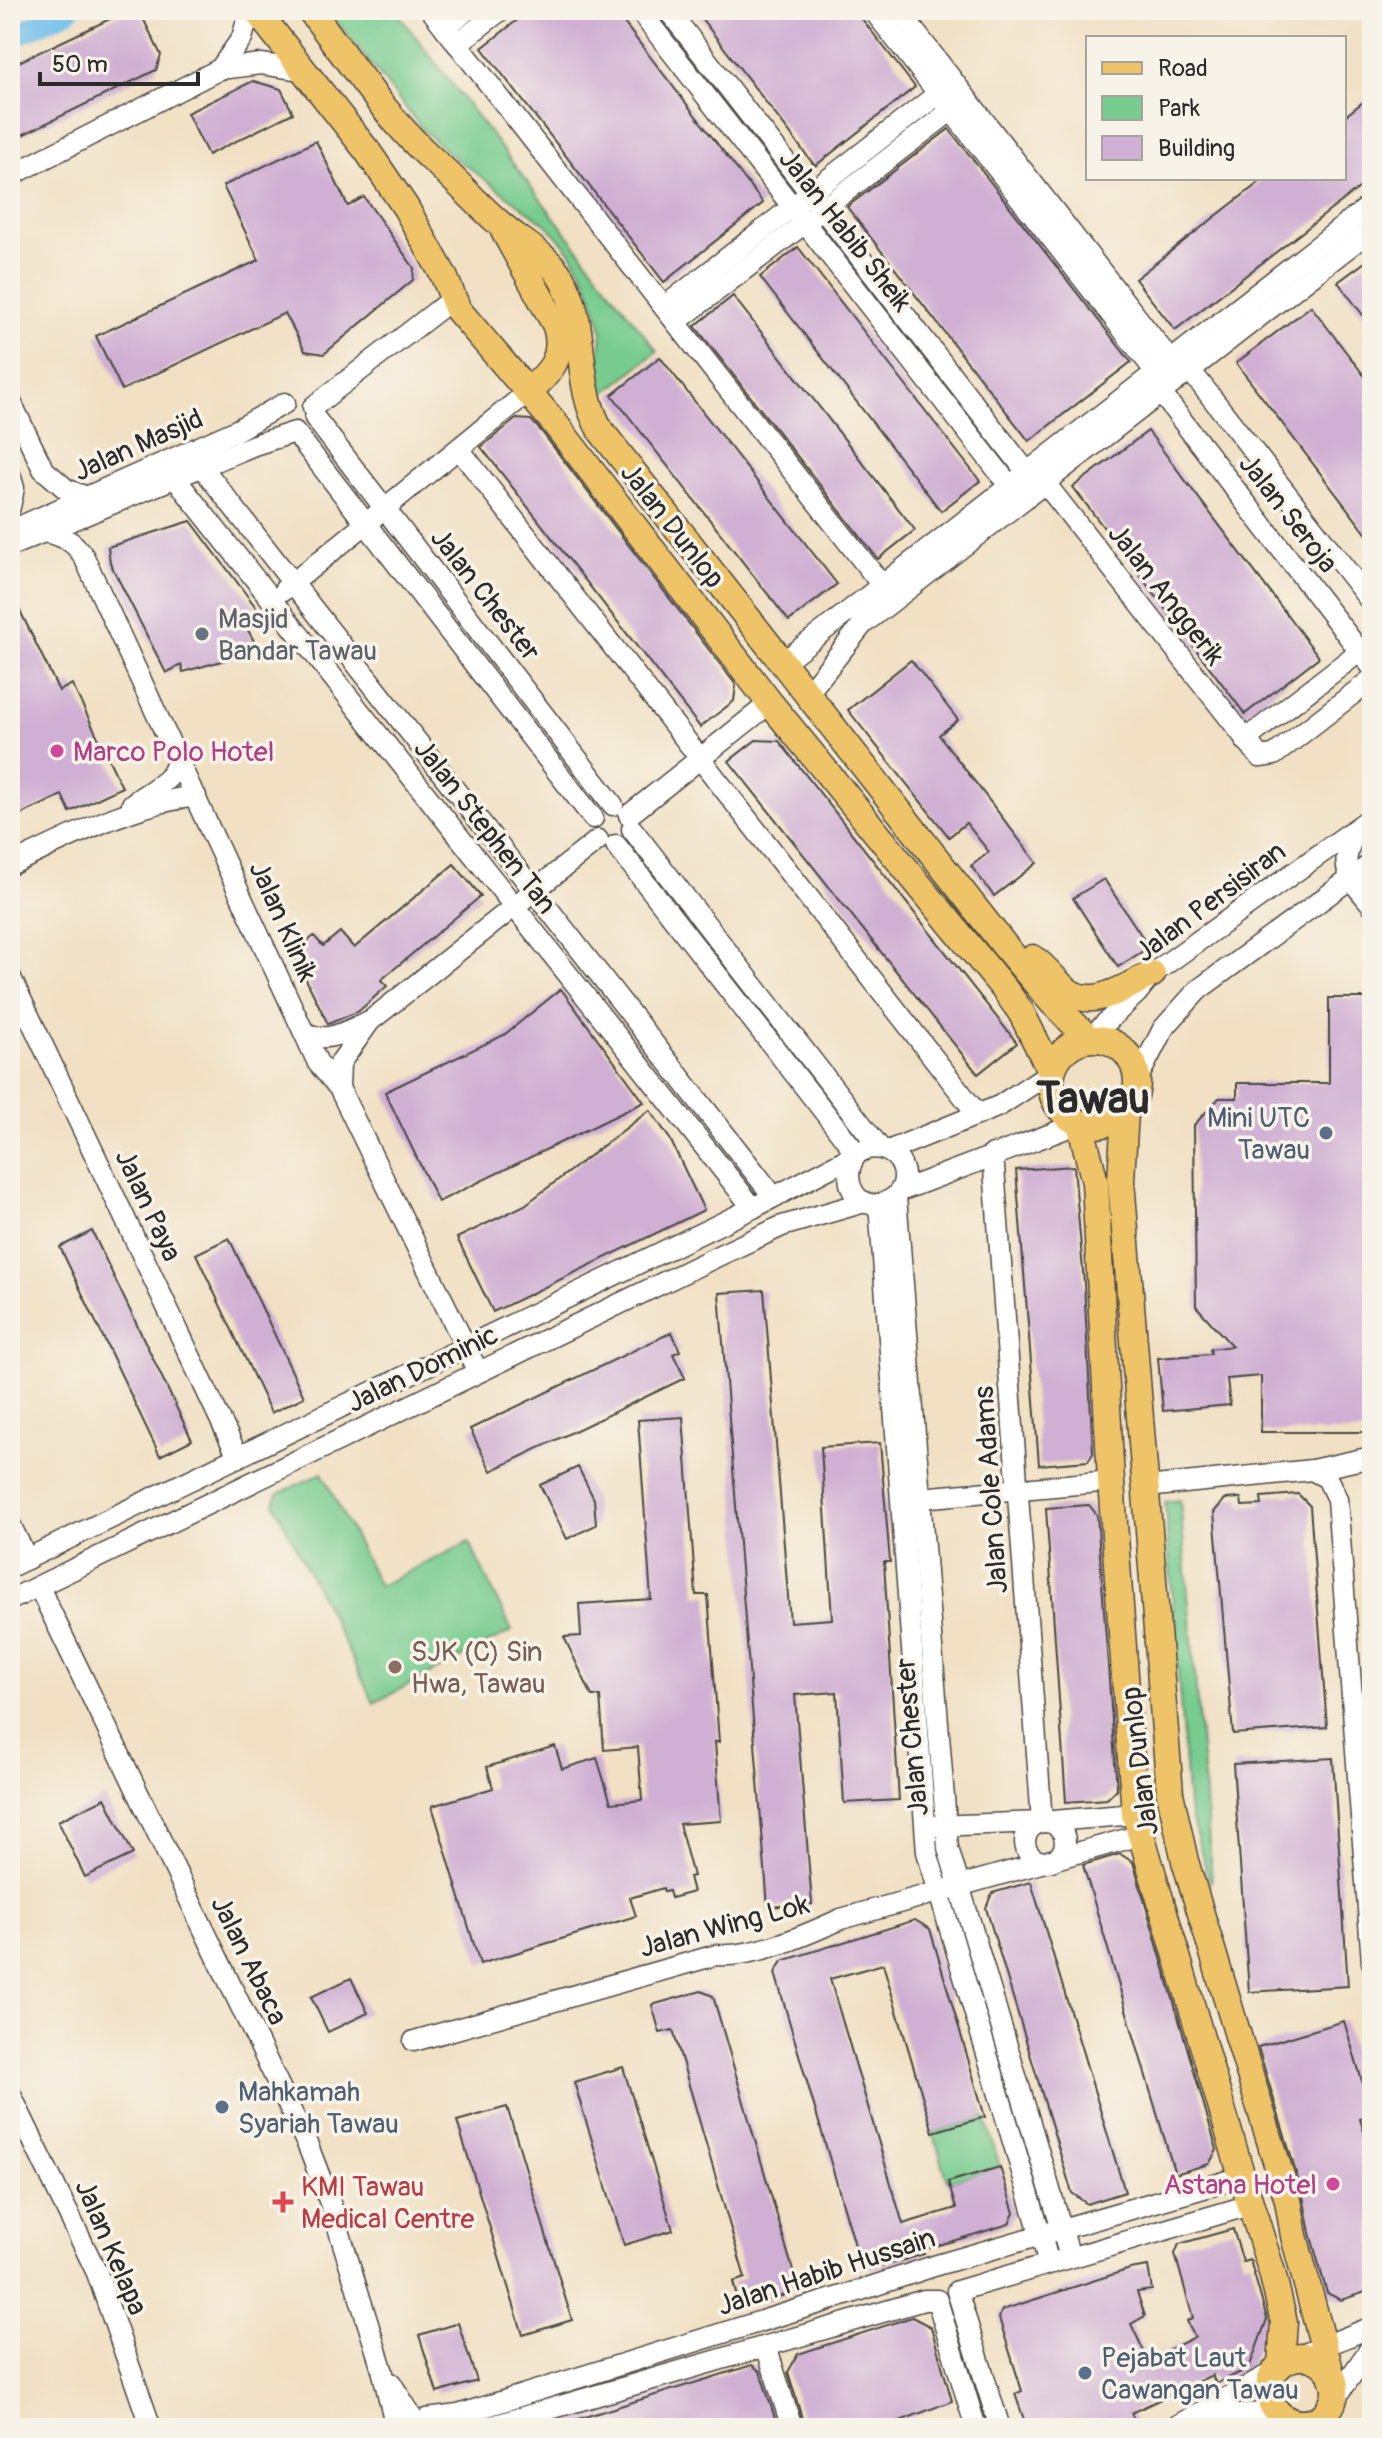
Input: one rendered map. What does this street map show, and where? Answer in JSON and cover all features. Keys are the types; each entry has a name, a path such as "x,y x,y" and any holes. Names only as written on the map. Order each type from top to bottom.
{"main road":[{"name":"Jalan Dunlop","path":"256,10 368,152 406,208 444,276 451,300 553,421 770,703 1005,990 1021,1012 1051,1072"},
{"name":"Jalan Dunlop","path":"310,10 419,145 500,225 540,254 562,279 579,332 588,405 601,431 1004,945 1051,1001 1089,1039"},
{"path":"500,225 556,326 559,337 557,362 528,392"},
{"path":"782,663 775,679 799,717 808,748"},
{"path":"1004,945 1032,958 1067,991 1083,998 1108,996 1152,974"},
{"path":"1089,1039 1103,1040 1127,1054 1134,1066 1136,1092 1125,1112 1104,1124 1080,1123 1059,1109 1050,1085 1051,1072 1065,1050 1089,1039"},
{"name":"Jalan Dunlop","path":"1125,1112 1121,1180 1170,1793 1185,1861 1288,2200 1294,2236 1333,2381"},
{"name":"Jalan Dunlop","path":"1080,1123 1095,1182 1111,1481 1138,1825 1281,2307 1284,2364"},
{"path":"1116,1554 1130,1498 1146,1487"},
{"path":"1138,1825 1159,1824 1168,1766"},
{"path":"1250,2205 1264,2199 1269,2190 1262,2115"},
{"path":"1252,2384 1269,2353 1281,2307"},
{"path":"1316,2360 1324,2365 1333,2381 1333,2400 1327,2418 1322,2416 1305,2422 1285,2420 1273,2406 1269,2388 1284,2364 1316,2360"}],"street":[{"path":"220,69 242,38 250,10"},
{"path":"431,10 881,584"},
{"path":"451,36 467,10"},
{"path":"451,36 501,10"},
{"name":"Jalan Habib Sheik","path":"639,10 1009,485"},
{"name":"Jalan Habib Sheik","path":"668,10 1026,471"},
{"path":"873,10 946,87"},
{"path":"898,10 946,87 1163,366"},
{"path":"10,176 220,69 261,64 302,70"},
{"path":"670,315 816,201 946,87"},
{"path":"816,201 959,104"},
{"path":"782,663 1372,204"},
{"path":"807,694 870,619 1372,229"},
{"path":"10,546 254,445 306,431 314,412 451,300"},
{"name":"Jalan Seroja","path":"1190,370 1372,603"},
{"path":"271,600 528,392"},
{"name":"Jalan Seroja","path":"1161,393 1368,653"},
{"path":"295,432 285,427 280,418 285,403 300,398 314,412"},
{"path":"10,400 43,469 66,489 87,497"},
{"name":"Jalan Masjid","path":"10,531 235,431 285,403"},
{"name":"Jalan Chester","path":"314,412 385,509 884,1149"},
{"name":"Jalan Chester","path":"295,432 593,818"},
{"path":"459,449 978,1115"},
{"name":"Jalan Stephen Tan","path":"202,467 774,1197"},
{"path":"10,474 14,488 10,507"},
{"name":"Jalan Stephen Tan","path":"175,478 753,1208"},
{"name":"Jalan Anggerik","path":"1045,483 1245,740"},
{"name":"Jalan Klinik","path":"44,532 64,536 76,545 84,557 318,1063 339,1088 478,1372"},
{"path":"858,602 870,619"},
{"path":"1368,653 1245,740 1257,755 1270,757 1372,679"},
{"path":"625,816 770,703"},
{"path":"120,814 173,774 178,764 177,755"},
{"path":"10,865 120,814 159,801 196,796"},
{"path":"625,816 601,808 593,818 592,830 607,843 857,1154"},
{"path":"304,1032 314,1038 331,1038 370,1021 534,891 607,843 626,840 625,816"},
{"path":"1366,821 1345,857 1350,879 1372,905"},
{"name":"Jalan Persisiran","path":"1089,1039 1137,993 1152,974 1366,821"},
{"path":"1137,1080 1163,1029 1198,990 1372,863"},
{"name":"Jalan Paya","path":"10,976 238,1457"},
{"path":"339,1088 340,1063 370,1021"},
{"path":"884,1149 901,1164 904,1173 885,1198 851,1189 848,1180 851,1161 857,1154 872,1148 884,1149 978,1115 1019,1095 1051,1072"},
{"name":"Jalan Dominic","path":"10,1600 782,1226 885,1198 1080,1123"},
{"name":"Jalan Dominic","path":"18,1563 466,1348 857,1154"},
{"name":"Jalan Cole Adams","path":"993,1154 1042,1822"},
{"path":"782,1226 796,1186"},
{"name":"Jalan Chester","path":"885,1198 920,1498 936,1826 927,1852 1049,2263"},
{"name":"Jalan Chester","path":"885,1198 936,1826 948,1848 1070,2257"},
{"path":"1146,1487 1312,1470 1372,1457"},
{"path":"1337,1499 1344,1480 1372,1466"},
{"path":"1312,1470 1327,1478 1337,1499 1372,1962"},
{"path":"920,1498 1111,1481"},
{"path":"10,1524 18,1563"},
{"name":"Jalan Abaca","path":"18,1563 19,1579 25,1586 39,1587 308,2146 332,2208 382,2369 414,2424"},
{"path":"936,1826 1042,1822 1138,1825"},
{"path":"1042,1822 1059,1828 1065,1839 1062,1852 1052,1860 1039,1861 1026,1847 1027,1834 1036,1824 1042,1822"},
{"name":"Jalan Wing Lok","path":"414,2041 716,1955 738,1956 818,1930 841,1919 1052,1860 1138,1825"},
{"name":"Jalan Kelapa","path":"10,2093 97,2273 151,2428"},
{"name":"Jalan Habib Hussain","path":"414,2424 458,2415 937,2265 1242,2177"},
{"path":"937,2300 949,2299 957,2291 1049,2263 1250,2205"},
{"path":"976,2428 937,2300 927,2293 923,2282 927,2271 937,2265 954,2269 959,2279 957,2291 1000,2428"},
{"name":"Jalan Habib Hussain","path":"485,2428 924,2300 937,2300"},
{"path":"1180,2425 1284,2364 1372,2327"},
{"path":"766,2346 792,2428"},
{"path":"1327,2418 1372,2346"},
{"path":"1180,2425 1236,2414 1285,2420"}],"green space":[{"path":"328,10 395,10 657,351 601,396 598,372 602,332 599,317 586,279 570,251 547,225 450,154 424,131"},
{"path":"322,1473 379,1586 469,1542 512,1631 374,1703 274,1503 278,1494"},
{"path":"1180,1500 1210,1883 1188,1806 1165,1502"},
{"path":"985,2117 1000,2167 948,2182 933,2132"}],"building":[{"path":"129,10 139,10 161,55 156,70 10,141 10,66"},
{"path":"530,10 614,10 763,203 664,282 482,48"},
{"path":"695,10 855,10 915,87 815,166"},
{"path":"253,81 281,89 293,113 208,155 187,113"},
{"path":"1372,95 1372,178 1175,330 1135,279 1262,180 1346,180 1346,115"},
{"path":"949,129 1131,362 1029,441 847,207"},
{"path":"316,141 348,206 364,197 414,268 413,280 324,354 305,351 285,313 122,390 96,336 259,260 223,186"},
{"path":"798,247 980,481 941,511 760,277"},
{"path":"1372,257 1372,327 1338,282"},
{"path":"733,296 915,530 878,559 695,326"},
{"path":"1311,306 1372,386 1372,541 1236,363"},
{"path":"660,357 837,584 789,621 612,395"},
{"path":"516,419 531,420 541,431 736,685 734,701 700,727 481,447"},
{"path":"1148,431 1319,657 1245,714 1073,487"},
{"path":"191,521 261,614 245,625 254,641 238,651 239,656 183,672 181,665 166,673 110,563 108,547"},
{"name":"Marco Polo Hotel","path":"10,590 59,691 72,684 122,787 70,812 62,795 10,820"},
{"path":"911,660 958,720 939,735 1037,863 994,896 971,866 989,852 966,823 949,837 848,710"},
{"path":"756,740 779,741 1017,1043 978,1074 729,761"},
{"path":"454,864 481,896 381,980 387,986 359,1011 328,1024 293,953 314,936 323,946 340,932 354,948"},
{"path":"1104,879 1149,947 1118,967 1073,898"},
{"path":"561,989 644,1102 438,1202 385,1092 504,1035"},
{"path":"1329,998 1372,998 1372,1432 1261,1432 1261,1376 1227,1379 1230,1405 1163,1411 1158,1358 1211,1354 1210,1349 1232,1346 1196,1306 1194,1125 1219,1098 1237,1098 1237,1083 1329,1083"},
{"path":"650,1110 670,1139 704,1210 493,1312 457,1238 525,1205"},
{"path":"1074,1166 1093,1453 1088,1461 1039,1465 1016,1170"},
{"path":"92,1231 192,1440 160,1456 60,1247"},
{"path":"229,1238 304,1397 271,1413 196,1254"},
{"path":"764,1290 790,1622 832,1619 821,1447 880,1443 890,1562 884,1562 899,1800 844,1803 837,1692 795,1695 812,1904 768,1907 719,1293"},
{"path":"672,1332 680,1351 673,1354 685,1378 491,1471 470,1429"},
{"path":"683,1417 696,1595 708,1595 719,1742 715,1742 721,1821 679,1824 693,1876 689,1877 693,1892 671,1898 669,1891 664,1892 663,1888 630,1898 636,1916 480,1964 432,1806 493,1788 487,1767 555,1746 562,1769 597,1758 611,1803 642,1800 638,1747 604,1750 600,1696 592,1696 564,1637 581,1636 579,1604 651,1599 638,1420"},
{"path":"578,1467 594,1499 596,1525 567,1539 540,1485"},
{"path":"1298,1494 1310,1506 1327,1727 1233,1734 1214,1512 1225,1499 1241,1498 1242,1506 1262,1505 1261,1497"},
{"path":"1089,1505 1097,1515 1117,1789 1107,1799 1066,1802 1046,1508"},
{"path":"1333,1758 1348,1986 1249,1992 1233,1764"},
{"path":"105,1798 133,1854 85,1877 58,1821"},
{"path":"1120,1854 1133,1862 1217,2150 1209,2164 1175,2174 1083,1865"},
{"path":"1031,1882 1125,2192 1087,2204 1072,2193 986,1908 992,1893"},
{"path":"915,1920 930,1929 985,2117 933,2132 883,1964 830,1979 903,2224 956,2208 948,2182 1000,2167 1014,2213 1009,2224 873,2269 860,2262 775,1973 782,1961"},
{"path":"351,1978 368,2013 328,2032 311,1997"},
{"path":"701,1991 713,1996 796,2281 789,2294 740,2308 733,2282 745,2278 673,2030 660,2033 652,2005"},
{"path":"1344,2021 1372,2114 1360,2119 1372,2157 1372,2290 1341,2300 1327,2293 1303,2196 1258,2047"},
{"path":"623,2067 673,2230 624,2245 574,2082"},
{"path":"507,2107 572,2320 523,2335 457,2121"},
{"path":"1233,2229 1243,2262 1250,2260 1267,2319 1249,2368 1216,2384 1212,2375 1131,2413 1138,2428 1027,2428 1015,2394 1022,2391 999,2318 1002,2310 1148,2266 1152,2290 1137,2292 1145,2316 1131,2324 1148,2360 1195,2337 1187,2321 1193,2318 1175,2254 1179,2244"},
{"path":"912,2317 931,2327 952,2401 882,2428 805,2428 788,2372 798,2354"},
{"path":"458,2323 477,2381 437,2393 419,2335"},
{"path":"752,2365 760,2371 778,2428 563,2428 562,2424"}],"waterway":[{"path":"10,38 69,10"}],"place":[{"name":"Masjid Bandar Tawau","path":"202,634"},
{"name":"Marco Polo Hotel","path":"57,751"},
{"name":"Mini UTC Tawau","path":"1326,1133"},
{"name":"SJK (C) Sin Hwa, Tawau","path":"395,1667"},
{"name":"Mahkamah Syariah Tawau","path":"222,2107"},
{"name":"Astana Hotel","path":"1333,2184"},
{"name":"KMI Tawau Medical Centre","path":"283,2202"},
{"name":"Pejabat Laut Cawangan Tawau","path":"1085,2373"}],"district":[{"name":"Tawau","path":"1093,1098"}]}
